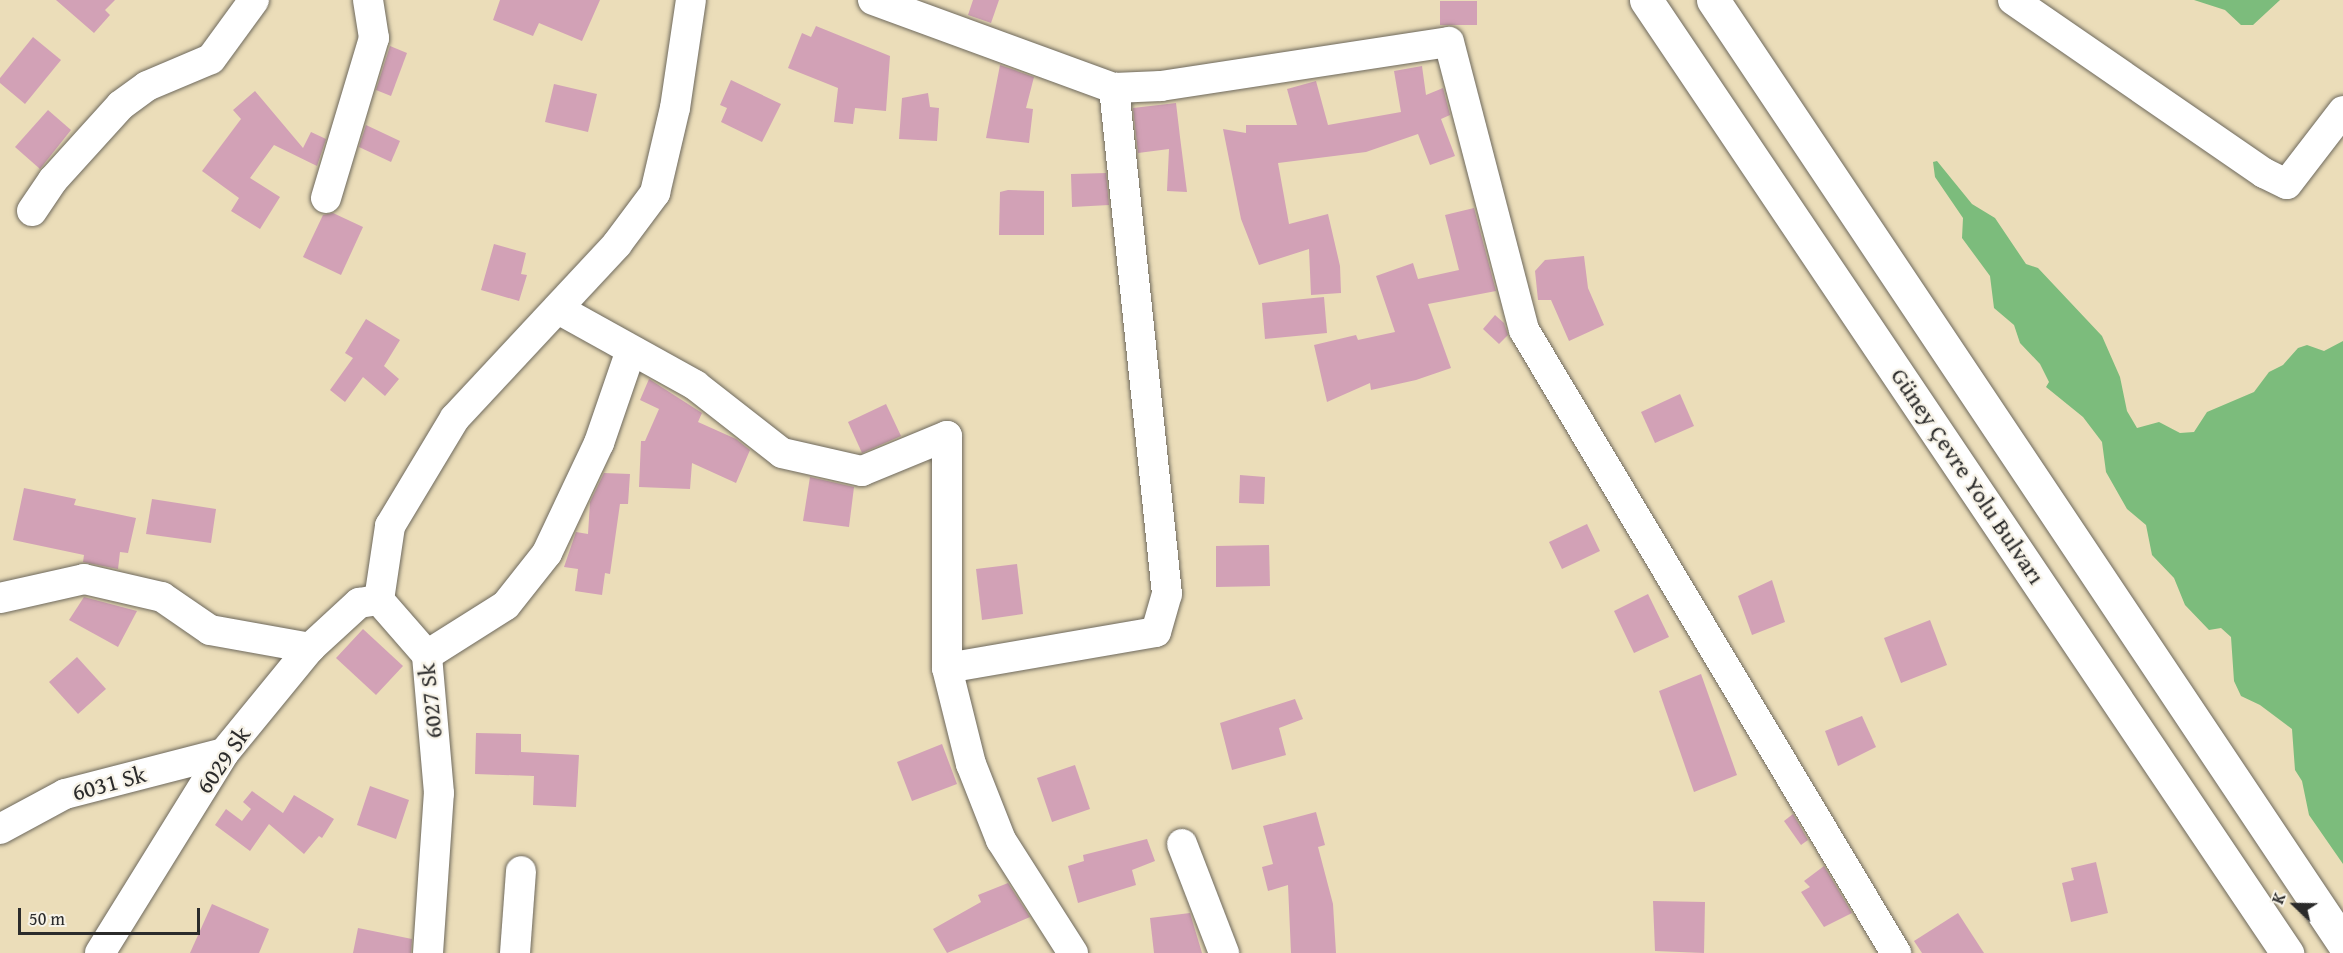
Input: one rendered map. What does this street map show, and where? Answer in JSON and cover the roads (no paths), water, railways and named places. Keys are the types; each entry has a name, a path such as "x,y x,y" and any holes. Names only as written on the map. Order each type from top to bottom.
{"highway":[{"name":"Güney Çevre Yolu Bulvarı","path":"1646,0 2287,953"},
{"path":"1713,0 2343,943"}],"street":[{"path":"32,211 53,180 122,105 147,86 212,58 254,0"},
{"path":"326,198 374,38 368,0"},
{"path":"379,600 390,526 455,418 617,244 654,193 675,108 691,0"},
{"path":"873,0 1114,88 1161,86 1449,42 1524,330 1896,953"},
{"path":"2013,0 2264,173 2287,184 2343,111"},
{"path":"947,668 1156,632 1167,594 1114,88"},
{"path":"558,309 695,385 782,453 861,471 947,436 947,668 971,764 1001,840 1073,953"},
{"path":"428,655 506,605 547,553 599,443 631,350"},
{"path":"0,598 84,579 162,597 210,630 310,648"},
{"name":"6029 Sk","path":"100,953 224,753 310,648 359,603 379,600"},
{"name":"6027 Sk","path":"379,600 428,655 439,793 428,953"},
{"name":"6031 Sk","path":"0,828 64,794 224,753"},
{"path":"1182,844 1224,953"},
{"path":"515,953 521,871"}]}
